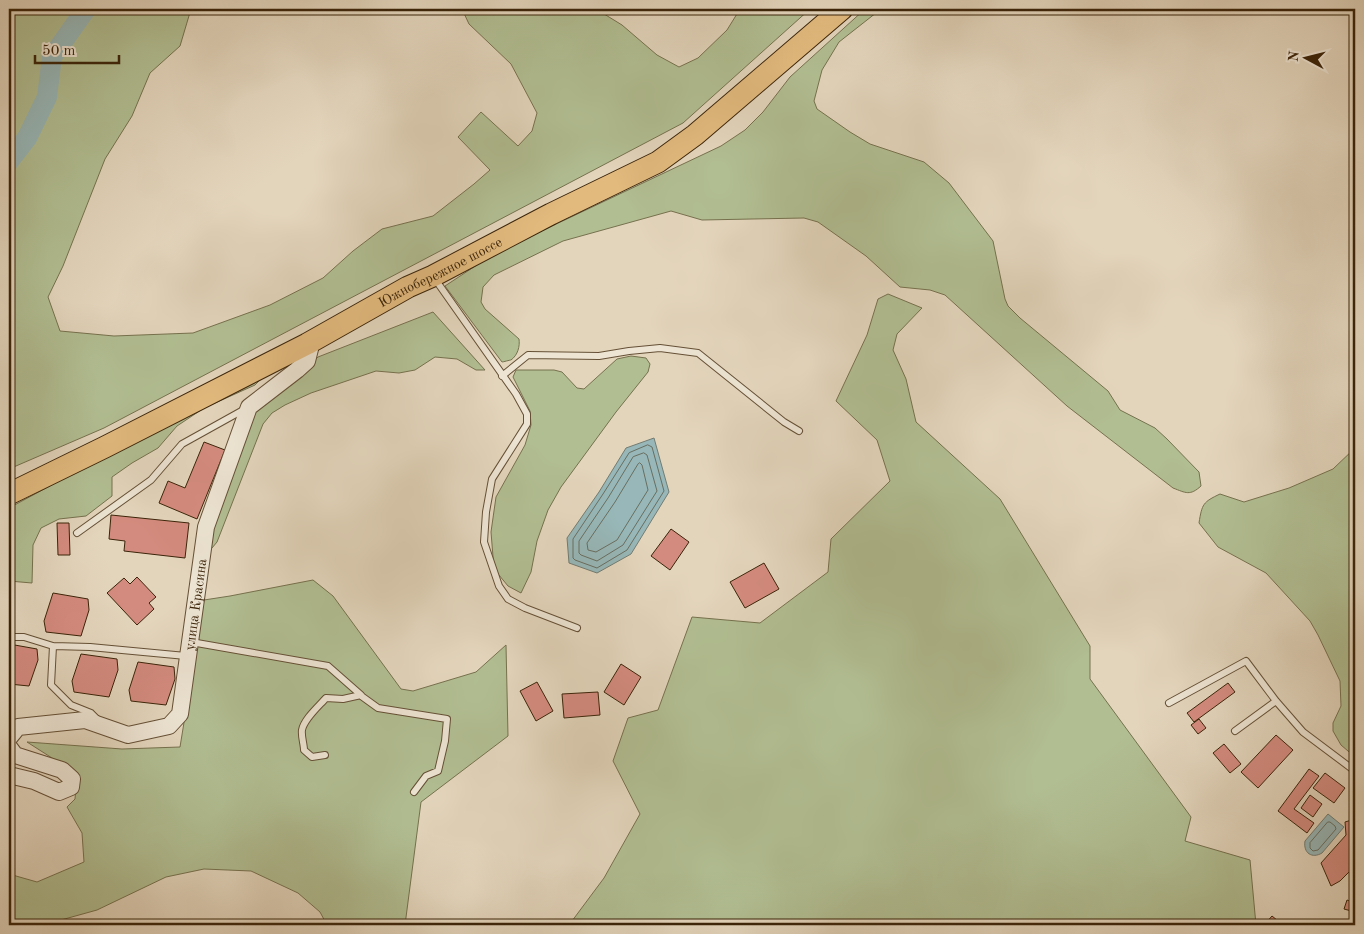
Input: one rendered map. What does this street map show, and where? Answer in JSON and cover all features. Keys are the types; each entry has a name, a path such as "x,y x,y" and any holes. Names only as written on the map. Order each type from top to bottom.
{"highway":[{"name":"Южнобережное шоссе","path":"9,486 432,276 655,149 692,123 826,9"},
{"name":"Южнобережное шоссе","path":"9,494 114,442 306,337 550,209 658,162 695,135 842,9"}],"street":[{"path":"249,407 307,361 310,350 306,337"},
{"name":"улица Красина","path":"9,738 18,727 85,720 128,735 169,726 180,714 206,526 249,407"},
{"path":"9,747 15,755 62,770 72,780 71,787 60,792 34,781 9,775"}],"lane":[{"path":"432,276 516,394 527,414 526,424 492,479 486,512 484,542 499,586 508,599 577,628"},
{"path":"502,376 528,355 598,356 629,350 660,348 698,353 784,422 800,431"},
{"path":"77,533 151,480 182,444 249,407"},
{"path":"9,637 24,637 53,646 189,649 328,666 360,695 378,708 447,719 445,741 438,771 426,776 414,792"},
{"path":"53,646 51,685 71,705 91,712 107,728"},
{"path":"1169,704 1246,661 1276,701 1303,732 1355,770"},
{"path":"325,755 312,757 304,750 302,730 305,723 326,698 343,699 360,695"},
{"path":"1236,730 1276,701"}],"green space":[{"path":"9,9 191,9 180,46 150,73 132,116 105,159 63,266 48,297 60,331 114,336 193,333 270,305 323,278 353,251 382,229 433,216 490,170 458,137 481,112 518,146 532,131 537,113 511,64 469,24 462,9 596,9 622,25 657,55 679,67 698,58 727,30 740,9 810,9 683,123 104,428 9,469"},
{"path":"865,9 881,9 839,42 822,70 814,101 817,109 870,144 924,162 949,183 993,241 1008,306 1108,391 1120,410 1155,428 1167,439 1199,472 1201,486 1197,489 1188,493 1173,488 1067,406 945,295 930,290 900,287 866,256 818,222 804,218 702,220 671,211 563,241 494,275 483,287 481,302 485,309 519,339 519,347 515,356 511,360 503,362 445,286 495,253 721,146 745,130 763,112 790,77"},
{"path":"888,294 922,308 897,334 893,350 906,379 916,422 1000,499 1090,646 1090,679 1191,817 1185,841 1250,860 1256,925 566,925 572,921 604,878 640,814 613,761 628,718 658,710 692,617 760,623 828,572 831,539 890,481 877,440 836,401 867,335 878,299"},
{"path":"433,312 485,370 476,370 457,359 435,357 415,370 399,373 376,371 311,393 272,413 263,424 217,542 212,548 206,543 256,411 318,357"},
{"path":"631,356 646,358 650,364 648,372 561,487 548,510 537,541 531,572 521,593 508,586 494,569 491,532 496,497 525,445 531,425 530,411 513,377 516,370 554,370 562,372 577,388 584,389 617,359"},
{"path":"276,364 255,385 204,408 177,426 158,448 112,477 112,496 86,516 59,519 41,528 33,545 32,583 9,581 9,508"},
{"path":"1355,448 1355,757 1341,745 1333,731 1333,723 1341,706 1340,681 1310,621 1266,573 1218,547 1199,523 1204,504 1220,494 1244,502 1289,488 1333,469"},
{"path":"313,580 333,596 401,689 413,691 476,672 506,645 508,736 421,802 405,925 327,925 320,912 298,893 251,871 204,869 166,877 97,910 43,925 9,925 9,874 37,882 84,862 82,833 67,807 75,799 77,774 27,742 122,749 180,747 204,600"}],"water":[{"path":"654,438 669,492 631,554 597,573 569,563 567,538 599,492 626,448"},
{"path":"1328,814 1344,827 1322,853 1318,855 1309,854 1305,849 1305,841"}],"building":[{"path":"204,442 225,450 197,519 159,503 168,481 185,488"},
{"path":"111,515 189,523 185,558 124,551 125,541 109,539"},
{"path":"57,523 69,523 70,555 58,555"},
{"path":"671,529 689,542 670,570 651,556"},
{"path":"764,563 779,589 745,608 730,582"},
{"path":"137,577 156,597 149,603 154,609 137,625 107,593 124,578 130,584"},
{"path":"53,593 88,599 89,610 81,636 46,632 44,621"},
{"path":"9,644 37,649 38,660 29,686 9,684"},
{"path":"81,654 117,659 118,670 109,697 74,692 72,681"},
{"path":"138,662 174,667 175,679 166,705 131,701 129,690"},
{"path":"621,664 641,677 624,705 604,692"},
{"path":"537,682 553,711 536,721 520,691"},
{"path":"1228,683 1235,692 1194,722 1187,713"},
{"path":"598,692 600,715 564,718 562,694"},
{"path":"1199,719 1206,728 1198,734 1191,725"},
{"path":"1276,735 1293,750 1258,788 1241,772"},
{"path":"1224,744 1241,764 1230,773 1213,753"},
{"path":"1309,769 1319,776 1294,809 1314,823 1307,833 1278,811"},
{"path":"1325,773 1345,788 1334,803 1313,788"},
{"path":"1310,795 1322,804 1313,817 1301,808"},
{"path":"1355,819 1355,866 1340,881 1331,886 1321,863 1346,835 1345,822"},
{"path":"1347,900 1355,903 1355,912 1344,909"},
{"path":"1272,916 1283,925 1264,925"}],"waterway":[{"path":"9,161 27,138 47,97 52,57 86,9"}]}
